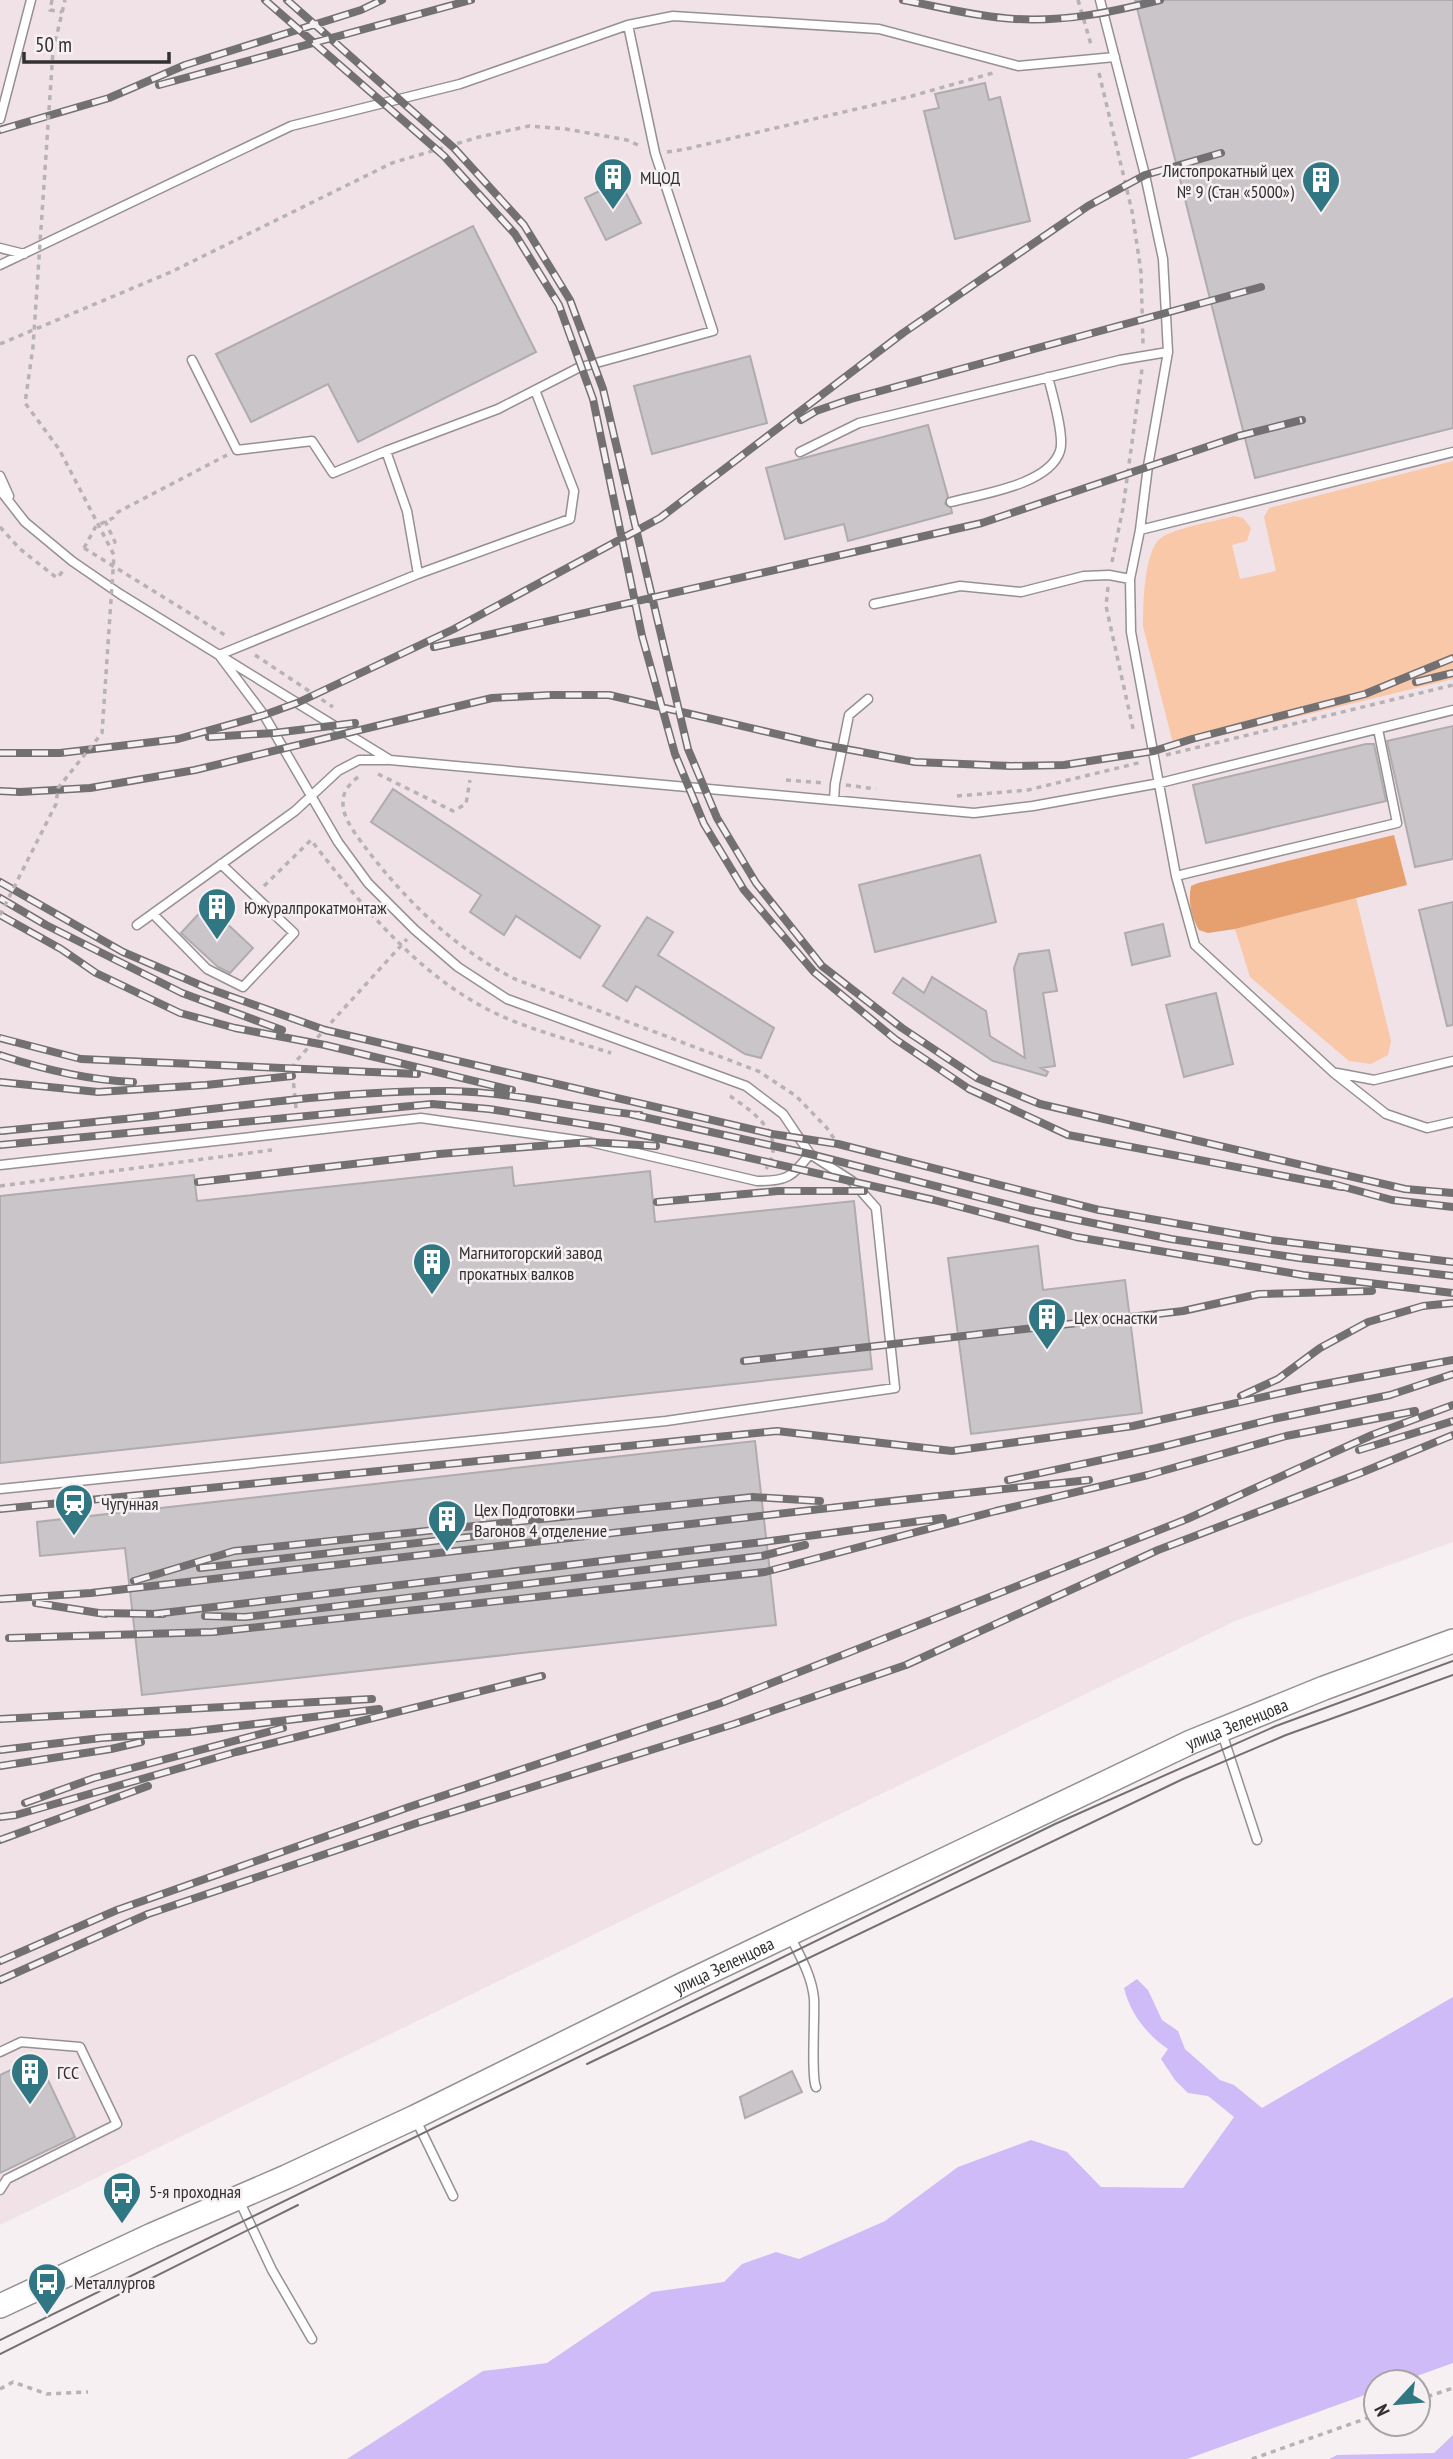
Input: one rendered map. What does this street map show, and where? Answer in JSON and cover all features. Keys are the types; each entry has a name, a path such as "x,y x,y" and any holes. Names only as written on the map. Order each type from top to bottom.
{"main road":[{"name":"улица Зеленцова","path":"0,2306 415,2117 789,1934 1221,1730 1324,1688 1453,1641"}],"lane":[{"path":"0,119 31,0"},
{"path":"1100,0 1145,175 1163,259 1168,352 1130,579 1130,632 1177,876 1195,945 1334,1073 1386,1114 1427,1128 1453,1122"},
{"path":"0,265 291,126 460,85 628,25 673,16 879,29 1018,66 1115,57"},
{"path":"192,360 237,450 312,441 333,473 498,409 578,368 713,331 655,153 628,25"},
{"path":"0,248 23,254"},
{"path":"800,452 859,423 1120,360 1168,352"},
{"path":"951,502 1022,484 1049,469 1061,451 1059,424 1048,377"},
{"path":"219,655 418,574 570,519 574,491 535,390"},
{"path":"386,451 407,510 418,574"},
{"path":"1140,530 1453,452"},
{"path":"0,475 14,508"},
{"path":"0,490 25,522 72,561 120,594 390,760"},
{"path":"874,604 960,586 1021,592 1084,576 1109,575 1130,579"},
{"path":"0,1489 666,1421 895,1388 876,1208 852,1181 810,1154 783,1114 746,1086 507,999 458,967 415,930 368,883 338,842 264,715 219,655"},
{"path":"834,800 849,715 868,699"},
{"path":"137,925 311,797 338,771 359,760 390,760 974,813 1160,783 1453,710"},
{"path":"1177,876 1397,823 1378,729"},
{"path":"153,914 207,969 243,987 294,933 222,864"},
{"path":"1334,1073 1374,1080 1453,1061"},
{"path":"0,1165 299,1134 421,1118 590,1142 757,1181 782,1181 798,1169 810,1154"},
{"path":"1221,1730 1257,1840"},
{"path":"789,1934 810,1978 814,1996 816,2044 813,2081 816,2087"},
{"path":"0,2052 21,2042 80,2047 117,2124 8,2179 0,2190"},
{"path":"415,2117 453,2196"},
{"path":"238,2198 272,2270 312,2339"}],"path":[{"path":"52,0 50,10 62,12"},
{"path":"0,915 56,804 58,788 102,733 114,555 59,449 25,403 33,347 53,51 65,0"},
{"path":"1078,0 1096,60 1132,211 1141,272 1144,356 1106,606 1136,743"},
{"path":"0,344 171,272 392,163 479,137 529,126 566,129 627,140 655,153 686,149 912,96 1018,66"},
{"path":"237,450 96,526 84,548 243,647 336,709"},
{"path":"105,521 115,542 108,543"},
{"path":"0,527 20,549 57,578"},
{"path":"952,796 1028,790 1453,685"},
{"path":"1135,764 1139,753"},
{"path":"372,772 453,811 466,804 470,767"},
{"path":"365,773 350,784 343,800 343,808 358,836 373,858 412,903 478,957 515,979 758,1071 796,1096 826,1127 838,1144"},
{"path":"781,780 887,790"},
{"path":"254,895 311,840 353,895 402,945 444,981 487,1009 618,1056"},
{"path":"299,1134 292,1068 428,917"},
{"path":"724,1092 749,1109 772,1134 774,1148 770,1163 757,1181"},
{"path":"0,1186 272,1150"},
{"path":"0,2389 13,2382 47,2394 88,2392"},
{"path":"1432,2395 1453,2388"},
{"path":"1252,2459 1362,2420"}],"shaded area":[{"path":"0,0 1453,0 1453,1542 1235,1621 0,2225"},
{"path":"1453,461 1453,679 1174,747 1143,626 1144,592 1155,544 1167,534 1196,525 1234,516 1243,518 1251,528 1247,541 1232,545 1240,579 1276,571 1264,517 1269,508"},
{"path":"1394,835 1407,885 1235,929 1208,933 1199,930 1196,925 1190,903 1191,886"},
{"path":"1356,898 1391,1041 1388,1055 1371,1064 1349,1061 1250,977 1235,929"},
{"path":"1137,1979 1148,1990 1162,2020 1178,2031 1185,2049 1220,2080 1234,2085 1262,2108 1453,1997 1453,2363 1432,2371 1432,2368 1362,2368 1362,2396 1187,2459 347,2459 483,2371 547,2363 652,2292 724,2282 742,2264 776,2252 799,2259 885,2221 958,2167 1031,2140 1067,2152 1101,2187 1183,2188 1234,2117 1208,2096 1188,2093 1175,2080 1161,2059 1168,2049 1140,2023 1124,1988"},
{"path":"1453,2435 1453,2459 1329,2459 1337,2455 1434,2453"}],"building":[{"name":"Листопрокатный цех № 9 (Стан «5000»)","path":"1135,0 1453,0 1453,428 1255,478"},
{"path":"985,83 989,100 1000,97 1030,221 955,239 924,111 939,108 935,94"},
{"name":"МЦОД","path":"620,181 641,223 606,240 585,198"},
{"path":"473,226 536,352 358,442 328,384 251,422 216,354"},
{"path":"750,356 767,423 652,454 634,386"},
{"path":"928,425 948,497 945,504 951,508 952,513 848,541 844,524 785,539 766,468"},
{"path":"1453,726 1453,859 1415,867 1387,741"},
{"path":"1374,744 1386,801 1206,843 1193,785"},
{"path":"393,789 600,926 580,958 516,916 504,935 470,912 481,895 371,822"},
{"path":"980,855 996,922 875,952 859,885"},
{"path":"1453,902 1453,1025 1447,1026 1419,910"},
{"name":"Южуралпрокатмонтаж","path":"207,905 253,948 230,973 218,967 181,933"},
{"path":"647,917 673,932 658,955 774,1028 761,1058 745,1054 636,986 627,1001 603,986"},
{"path":"1163,924 1170,956 1132,965 1125,933"},
{"path":"1049,950 1057,991 1043,993 1055,1066 1041,1068 1048,1072 1046,1076 993,1061 893,993 903,978 924,993 932,977 986,1011 990,1036 1025,1058 1014,968 1019,954"},
{"path":"1216,993 1233,1064 1184,1077 1166,1005"},
{"name":"Магнитогорский завод прокатных валков","path":"512,1167 514,1186 650,1171 655,1222 854,1201 872,1369 0,1463 0,1196 194,1175 197,1201"},
{"name":"Цех оснастки","path":"1038,1246 1043,1290 1125,1280 1142,1413 971,1434 948,1258"},
{"name":"Цех Подготовки Вагонов 4 отделение","path":"755,1441 776,1625 142,1695 125,1548 40,1556 37,1522"},
{"name":"ГСС","path":"37,2057 75,2137 0,2173 0,2075"},
{"path":"792,2071 802,2092 745,2118 740,2097"}],"tram line":[{"path":"0,2340 1055,1824 1276,1726 1453,1661"},
{"path":"587,2064 1183,1779 1286,1735 1453,1675"},
{"path":"0,2354 298,2205"}],"railway":[{"path":"265,0 444,156 515,234 559,305 593,399 642,636 675,754 704,824 744,890 814,972 895,1039 969,1089 1068,1135 1342,1187"},
{"path":"287,0 454,148 524,225 570,300 603,389 688,749 717,818 756,883 822,966 902,1028 977,1078 1040,1104 1405,1189 1453,1193"},
{"path":"0,130 109,98 185,65 361,10 382,0"},
{"path":"159,85 471,0"},
{"path":"903,0 987,16 1034,20 1088,15 1160,0"},
{"path":"0,753 60,753 178,739 297,703 454,629 660,518 903,333 1088,206 1145,175 1221,153"},
{"path":"801,420 816,411 851,399 1261,287"},
{"path":"434,647 982,523 1239,436 1302,420"},
{"path":"0,791 90,788 195,770 492,698 551,695 609,695 819,744 915,762 1064,765 1154,751 1365,694 1453,658"},
{"path":"1416,682 1453,673"},
{"path":"209,737 274,733 355,723"},
{"path":"0,882 123,952 207,988 325,1030 772,1134 838,1144 1099,1210 1271,1240 1453,1262"},
{"path":"0,898 46,925 182,993 282,1030"},
{"path":"0,915 61,949 96,973 180,1013 235,1028 325,1045 512,1090"},
{"path":"0,1038 81,1059 417,1074"},
{"path":"0,1055 65,1073 133,1082"},
{"path":"0,1082 98,1092 292,1076"},
{"path":"0,1131 317,1097 417,1091 498,1094 640,1115"},
{"path":"0,1145 432,1104 489,1109 609,1128 719,1151 934,1200 1076,1237 1303,1275 1453,1293"},
{"path":"630,1114 810,1154 1029,1210 1171,1239 1299,1258 1453,1276"},
{"path":"198,1182 439,1154 590,1142 656,1146"},
{"path":"1333,1184 1392,1200 1453,1207"},
{"path":"657,1202 778,1191 864,1191"},
{"path":"744,1361 1183,1311 1259,1294 1372,1291"},
{"path":"1241,1396 1278,1379 1320,1348 1368,1322 1423,1306 1453,1303"},
{"path":"0,1509 777,1431 952,1451 1133,1426 1308,1387 1453,1360"},
{"path":"1008,1480 1390,1395 1453,1374"},
{"path":"0,1961 117,1910 409,1807 721,1703 1187,1519 1372,1435 1453,1405"},
{"path":"9,1638 213,1632 765,1572 996,1511 1148,1475 1286,1436 1415,1411"},
{"path":"1359,1450 1453,1421"},
{"path":"0,1980 148,1914 417,1823 734,1724 906,1665 1158,1550 1453,1435"},
{"path":"0,1599 91,1593 1089,1480"},
{"path":"134,1581 234,1551 753,1497 820,1501"},
{"path":"154,1614 943,1518"},
{"path":"200,1568 513,1532"},
{"path":"205,1616 245,1617 762,1556 805,1545"},
{"path":"36,1603 105,1614"},
{"path":"98,1613 163,1614"},
{"path":"0,1817 16,1815 236,1752 542,1676"},
{"path":"0,1719 372,1699"},
{"path":"0,1750 101,1738 189,1732 379,1709"},
{"path":"25,1803 94,1778 283,1728"},
{"path":"0,1766 141,1742"},
{"path":"0,1840 148,1786"}],"place":[{"name":"МЦОД","path":"613,211"},
{"name":"Листопрокатный цех № 9 (Стан «5000»)","path":"1321,214"},
{"name":"Южуралпрокатмонтаж","path":"217,941"},
{"name":"Магнитогорский завод прокатных валков","path":"432,1296"},
{"name":"Цех оснастки","path":"1047,1351"},
{"name":"Чугунная","path":"74,1537"},
{"name":"Цех Подготовки Вагонов 4 отделение","path":"447,1553"},
{"name":"ГСС","path":"30,2106"},
{"name":"5-я проходная","path":"122,2225"},
{"name":"Металлургов","path":"47,2316"}]}
